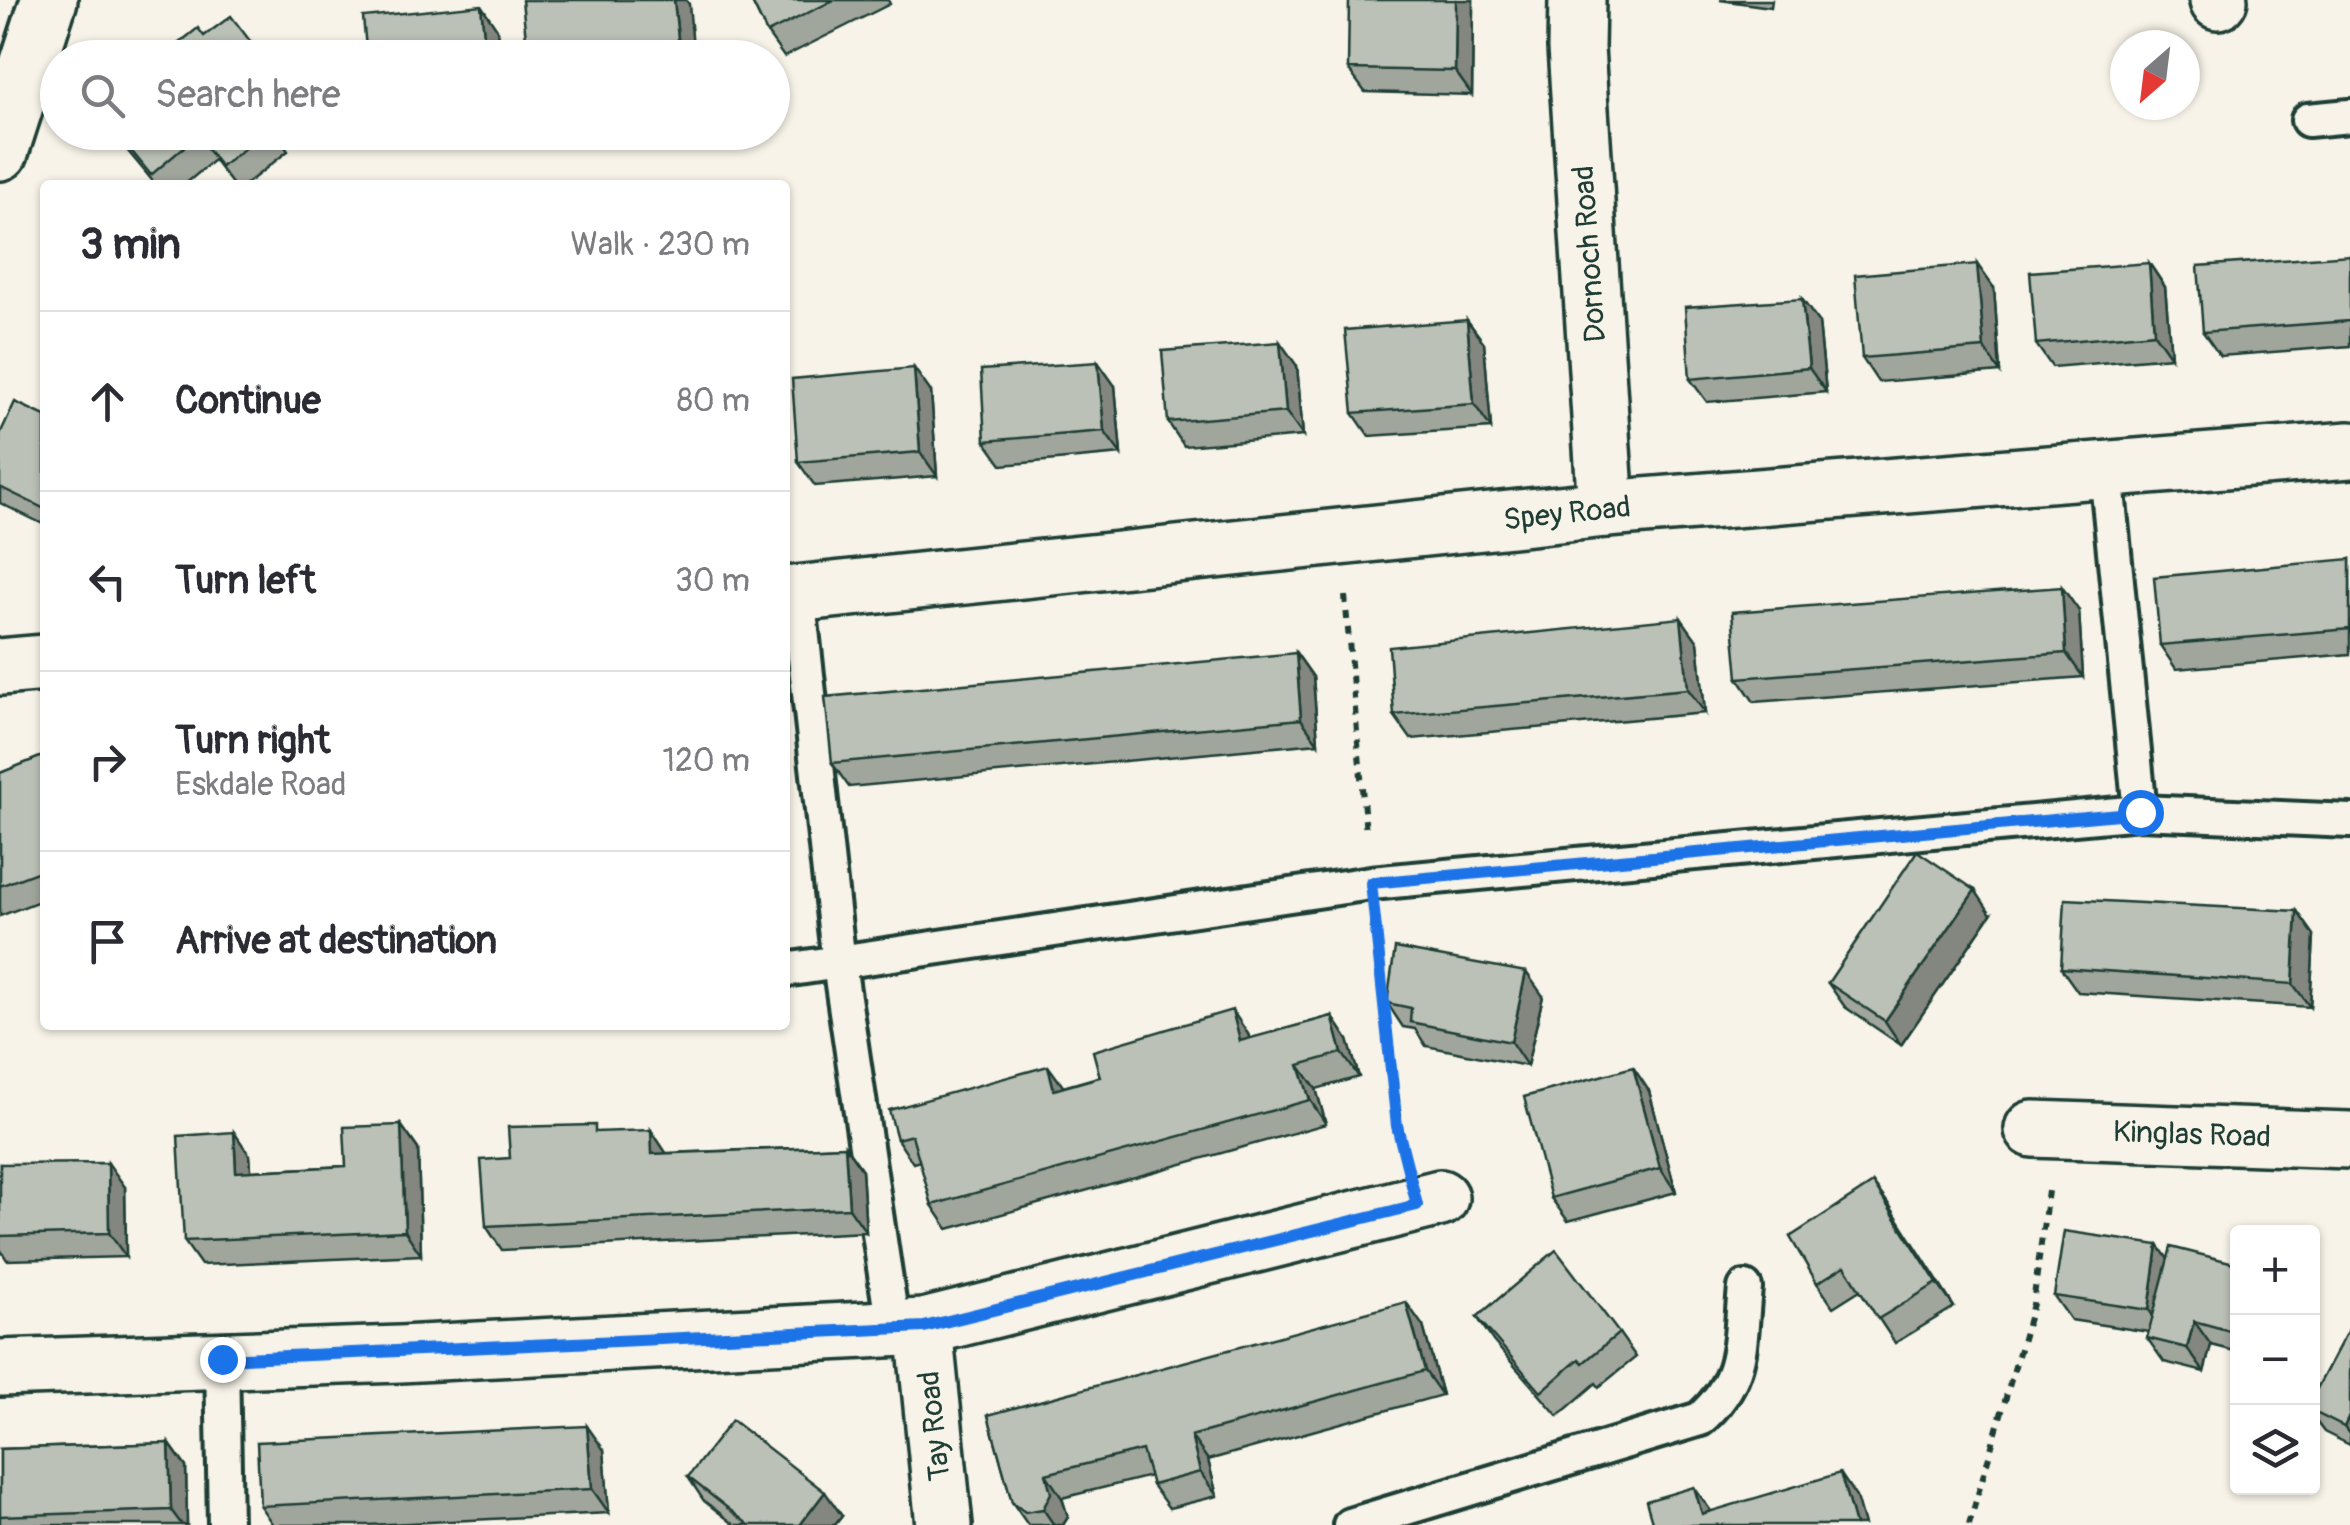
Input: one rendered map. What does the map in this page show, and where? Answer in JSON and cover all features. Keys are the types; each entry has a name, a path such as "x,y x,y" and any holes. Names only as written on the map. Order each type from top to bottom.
{"street":[{"path":"0,152 49,0"},
{"name":"Dornoch Road","path":"1577,0 1576,48 1606,509"},
{"name":"Spey Road","path":"792,594 1606,509 2350,450"},
{"path":"0,667 40,663"},
{"name":"Kinglas Road","path":"2045,1129 2350,1140"},
{"path":"0,1368 908,1328 1429,1202"},
{"name":"Tay Road","path":"908,1328 944,1525"}],"lane":[{"path":"2308,120 2350,116"},
{"path":"2106,470 2140,812"},
{"path":"792,594 838,964 908,1328"},
{"path":"790,969 1371,883 2140,812 2350,822"},
{"path":"1350,1525 1700,1418 1719,1402 1736,1376 1745,1288"},
{"path":"222,1359 225,1525"}],"path":[{"path":"1340,536 1397,1126 1429,1202"},
{"path":"1968,1525 2033,1304 2045,1129"}],"building":[{"path":"522,0 674,0 678,40 526,40"},
{"path":"751,0 834,0 767,33"},
{"path":"1349,0 1456,0 1455,71 1348,69"},
{"path":"481,5 484,40 365,40 363,17"},
{"path":"231,16 249,40 183,40 198,28 204,36"},
{"path":"131,150 180,150 151,175"},
{"path":"208,150 242,150 221,167"},
{"path":"2350,255 2350,321 2203,332 2198,266"},
{"path":"2149,263 2154,333 2036,344 2030,272"},
{"path":"1977,264 1984,348 1862,358 1855,275"},
{"path":"1802,299 1809,368 1690,379 1685,307"},
{"path":"1467,320 1474,404 1353,413 1345,330"},
{"path":"1280,342 1286,412 1168,422 1162,351"},
{"path":"1098,362 1104,431 985,441 981,370"},
{"path":"914,368 920,452 798,462 792,379"},
{"path":"15,402 40,414 40,507 0,487 0,434"},
{"path":"2350,559 2350,629 2160,645 2154,577"},
{"path":"2062,587 2066,653 1738,678 1732,612"},
{"path":"1681,618 1688,689 1394,715 1389,647"},
{"path":"1296,653 1301,719 832,763 825,697"},
{"path":"40,757 40,871 0,886 0,773"},
{"path":"1917,851 1975,890 1885,1021 1828,983"},
{"path":"2065,899 2297,911 2293,984 2061,968"},
{"path":"1395,948 1526,972 1511,1042 1410,1022 1411,1008 1387,1003"},
{"path":"1232,1010 1240,1041 1332,1016 1342,1053 1299,1065 1310,1100 932,1205 912,1135 897,1139 889,1110 1048,1066 1054,1090 1100,1077 1093,1051"},
{"path":"1633,1067 1660,1168 1551,1198 1524,1097"},
{"path":"401,1125 405,1231 184,1241 178,1136 234,1132 236,1172 346,1166 344,1127"},
{"path":"595,1125 595,1132 651,1130 652,1154 845,1146 849,1208 486,1226 481,1160 510,1158 508,1127"},
{"path":"108,1163 109,1233 0,1236 0,1164"},
{"path":"1873,1183 1937,1283 1878,1319 1845,1266 1817,1283 1790,1237"},
{"path":"2064,1231 2158,1245 2149,1310 2054,1296"},
{"path":"2171,1247 2230,1262 2230,1331 2194,1321 2187,1348 2147,1338"},
{"path":"1556,1250 1619,1333 1583,1363 1579,1359 1541,1392 1477,1317"},
{"path":"1406,1302 1425,1371 1191,1436 1200,1472 1152,1485 1142,1450 1046,1474 1051,1493 1043,1509 1025,1512 1012,1502 988,1415"},
{"path":"2350,1326 2350,1414 2344,1427 2320,1415 2320,1383"},
{"path":"732,1420 825,1492 800,1525 749,1525 688,1477"},
{"path":"587,1426 592,1489 260,1506 257,1442"},
{"path":"169,1443 171,1510 0,1516 0,1449"},
{"path":"1840,1473 1855,1525 1653,1525 1646,1501 1694,1487 1702,1514"}],"route":[{"path":"222,1359 400,1354 924,1327 1417,1205 1397,1126 1371,883 2140,812"}]}
